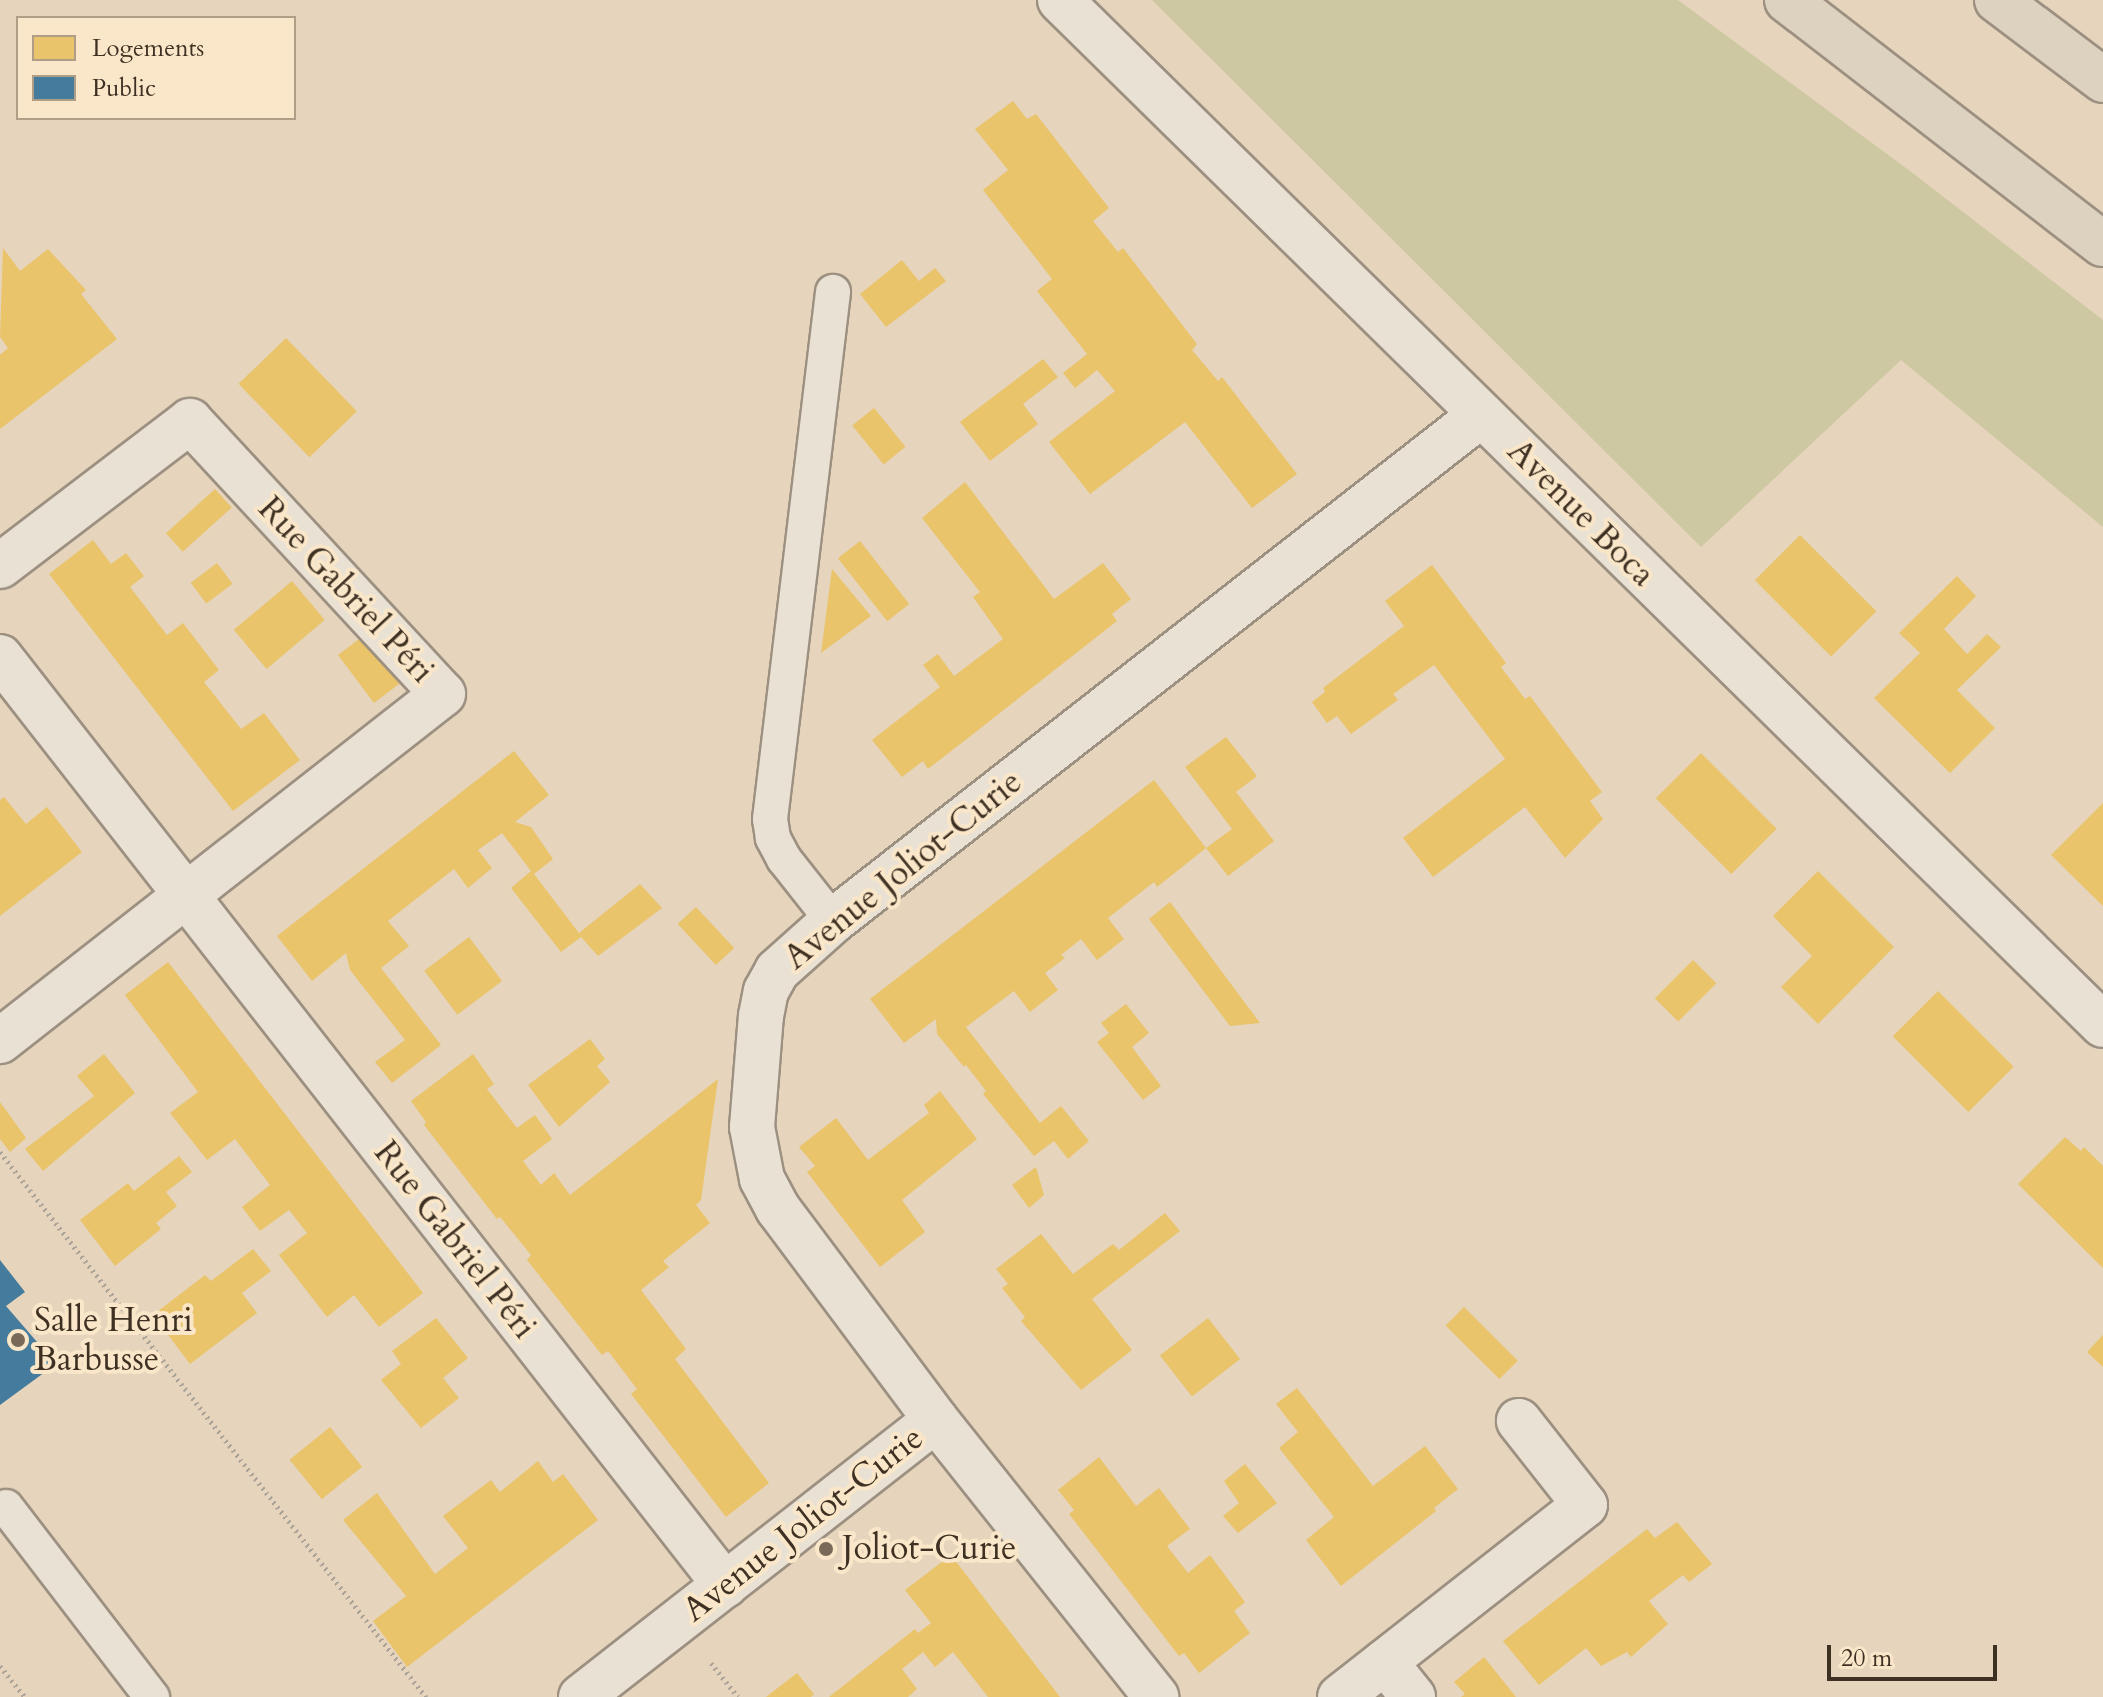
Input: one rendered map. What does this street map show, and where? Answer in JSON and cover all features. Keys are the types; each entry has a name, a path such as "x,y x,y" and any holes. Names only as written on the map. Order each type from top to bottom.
{"highway":[{"path":"1787,0 2103,244"},
{"path":"1997,0 2103,80"}],"street":[{"name":"Avenue Boca","path":"1060,0 2103,1025"},
{"name":"Avenue Joliot-Curie","path":"581,1697 936,1420 778,1209 762,1179 754,1153 752,1127 766,991 777,971 833,921 1481,415"},
{"name":"Rue Gabriel Péri","path":"0,566 190,421 443,694 0,1041"},
{"name":"Rue Gabriel Péri","path":"0,657 725,1585"},
{"path":"936,1420 1156,1697"},
{"path":"1340,1697 1585,1505 1519,1421"},
{"path":"1385,1662 1413,1697"}],"lane":[{"path":"833,292 770,819 773,838 784,859 833,921"},
{"path":"6,1507 152,1697"}],"path":[{"path":"0,1152 426,1697"},
{"path":"0,1666 25,1697"}],"shaded area":[{"path":"1152,0 1678,0 1910,171 2103,320 2103,527 1901,360 1701,547"}],"building: Logements":[{"path":"1013,101 1027,119 1036,114 1109,208 1093,221 1118,252 1123,248 1197,344 1192,350 1218,381 1222,377 1297,474 1252,508 1185,422 1090,494 1049,442 1115,391 1097,370 1075,388 1063,373 1087,354 1037,291 1052,279 983,190 1008,170 975,129"},
{"path":"3,248 20,271 48,249 86,290 81,294 117,339 0,429 0,355 8,348 0,337"},
{"path":"902,260 919,281 935,268 946,281 886,327 860,294"},
{"path":"286,338 357,411 309,457 239,384"},
{"path":"1043,359 1058,377 1023,404 1038,424 990,461 960,422"},
{"path":"874,408 905,447 884,464 852,426"},
{"path":"965,482 1054,599 1103,563 1131,599 1112,614 1117,621 977,731 928,769 923,761 902,777 872,740 940,687 923,665 938,654 954,676 1003,639 973,597 980,592 922,518"},
{"path":"215,489 232,508 183,552 166,533"},
{"path":"1800,535 1876,611 1831,657 1755,580"},
{"path":"93,540 111,564 126,553 144,576 130,587 167,635 183,623 219,670 204,682 241,729 264,713 300,760 233,811 49,574"},
{"path":"860,541 909,604 887,621 838,558"},
{"path":"217,563 233,584 206,604 191,583"},
{"path":"1432,565 1506,663 1501,667 1525,699 1530,696 1602,792 1590,801 1603,819 1565,858 1525,807 1433,877 1403,838 1505,759 1434,665 1393,694 1398,700 1351,734 1337,716 1327,723 1312,702 1325,692 1323,688 1404,626 1385,601"},
{"path":"832,569 871,616 821,653"},
{"path":"1957,576 1976,596 1944,629 1967,654 1987,634 2001,647 1957,690 1995,728 1950,773 1874,698 1920,653 1899,633"},
{"path":"292,581 325,620 267,669 234,630"},
{"path":"367,633 408,677 374,703 338,655"},
{"path":"1226,737 1257,776 1236,792 1274,841 1228,876 1206,848 1232,829 1185,767"},
{"path":"514,751 549,795 515,822 531,827 553,859 534,874 579,933 640,884 662,908 598,956 581,937 561,952 511,888 531,871 502,833 478,850 492,868 468,888 454,869 388,921 409,946 381,968 441,1045 392,1083 375,1062 405,1040 350,970 346,953 312,981 277,936"},
{"path":"1701,753 1777,829 1731,874 1656,798"},
{"path":"1154,780 1206,848 1157,887 1154,882 1108,918 1124,939 1097,960 1081,939 1061,955 1065,958 1045,973 1058,990 1030,1012 1014,991 966,1027 1040,1123 1061,1106 1089,1141 1068,1159 1054,1141 1034,1156 983,1094 986,1091 966,1065 964,1067 937,1034 936,1019 904,1043 870,999"},
{"path":"4,797 26,824 47,807 82,852 0,916 0,800"},
{"path":"2103,803 2103,906 2051,855"},
{"path":"1818,871 1894,947 1818,1024 1781,987 1812,956 1773,916"},
{"path":"1170,902 1260,1023 1230,1026 1149,919"},
{"path":"696,907 734,948 716,965 678,924"},
{"path":"469,937 502,981 457,1015 424,971"},
{"path":"1693,960 1716,983 1678,1022 1655,998"},
{"path":"168,962 423,1293 379,1327 354,1295 327,1317 279,1255 307,1233 289,1210 260,1231 242,1207 270,1185 235,1139 207,1160 170,1113 198,1092 125,995"},
{"path":"1938,991 2014,1067 1968,1112 1893,1036"},
{"path":"1126,1004 1149,1033 1132,1047 1161,1086 1143,1100 1097,1042 1109,1033 1101,1023"},
{"path":"590,1039 605,1059 597,1066 610,1082 559,1127 528,1085"},
{"path":"104,1054 135,1093 43,1171 25,1149 94,1096 77,1076"},
{"path":"473,1054 494,1084 487,1089 517,1128 535,1115 552,1139 523,1161 541,1185 554,1173 570,1195 718,1079 701,1200 696,1205 710,1223 663,1261 669,1267 641,1290 686,1349 675,1359 769,1483 726,1517 631,1394 637,1389 608,1351 602,1355 527,1260 531,1255 500,1217 497,1219 424,1125 426,1122 411,1101"},
{"path":"940,1091 977,1139 902,1200 925,1232 880,1267 807,1172 815,1166 799,1147 836,1118 868,1160 929,1113 924,1105"},
{"path":"0,1102 26,1138 10,1152 0,1139"},
{"path":"2065,1137 2081,1151 2084,1147 2103,1166 2103,1268 2018,1184"},
{"path":"179,1156 192,1172 166,1192 177,1206 156,1223 161,1229 115,1266 80,1220 128,1183 134,1191"},
{"path":"1036,1167 1044,1195 1029,1208 1012,1185"},
{"path":"1165,1213 1180,1231 1092,1299 1132,1350 1081,1390 1021,1321 1025,1317 1002,1288 1008,1284 996,1269 1041,1234 1073,1274 1113,1244 1119,1250"},
{"path":"253,1249 271,1271 242,1293 257,1313 190,1364 153,1315 205,1275 211,1281"},
{"path":"1464,1307 1518,1361 1499,1379 1446,1325"},
{"path":"436,1318 468,1358 443,1378 459,1398 421,1428 381,1380 401,1364 392,1351"},
{"path":"1208,1318 1240,1359 1192,1397 1160,1356"},
{"path":"2103,1335 2103,1367 2087,1352"},
{"path":"1297,1388 1373,1486 1425,1446 1458,1489 1434,1508 1436,1511 1341,1586 1306,1540 1334,1517 1279,1448 1298,1432 1276,1404"},
{"path":"330,1427 362,1467 322,1499 290,1460"},
{"path":"1099,1457 1136,1506 1159,1488 1190,1529 1167,1546 1188,1573 1210,1555 1245,1602 1234,1611 1250,1633 1199,1673 1184,1653 1179,1656 1069,1514 1074,1510 1058,1490"},
{"path":"538,1461 553,1482 563,1474 598,1520 407,1667 373,1621 406,1596 343,1520 377,1493 435,1574 468,1548 443,1516 491,1480 500,1492"},
{"path":"1245,1464 1277,1503 1238,1533 1223,1516 1239,1503 1224,1481"},
{"path":"1677,1522 1712,1564 1689,1582 1683,1575 1649,1601 1668,1624 1631,1657 1627,1652 1601,1666 1586,1648 1539,1685 1503,1641 1647,1529 1655,1538"},
{"path":"951,1555 1060,1697 988,1697 953,1652 935,1667 923,1652 902,1669 917,1689 908,1697 829,1697 915,1629 918,1633 931,1623 905,1590"},
{"path":"1484,1657 1516,1697 1461,1697 1465,1694 1454,1682"},
{"path":"797,1673 814,1694 811,1697 766,1697"}],"building: Public":[{"name":"Salle Henri Barbusse","path":"0,1260 25,1292 6,1306 56,1364 0,1405"}],"place":[{"name":"Salle Henri Barbusse","path":"18,1340"},
{"name":"Joliot-Curie","path":"826,1549"}]}
